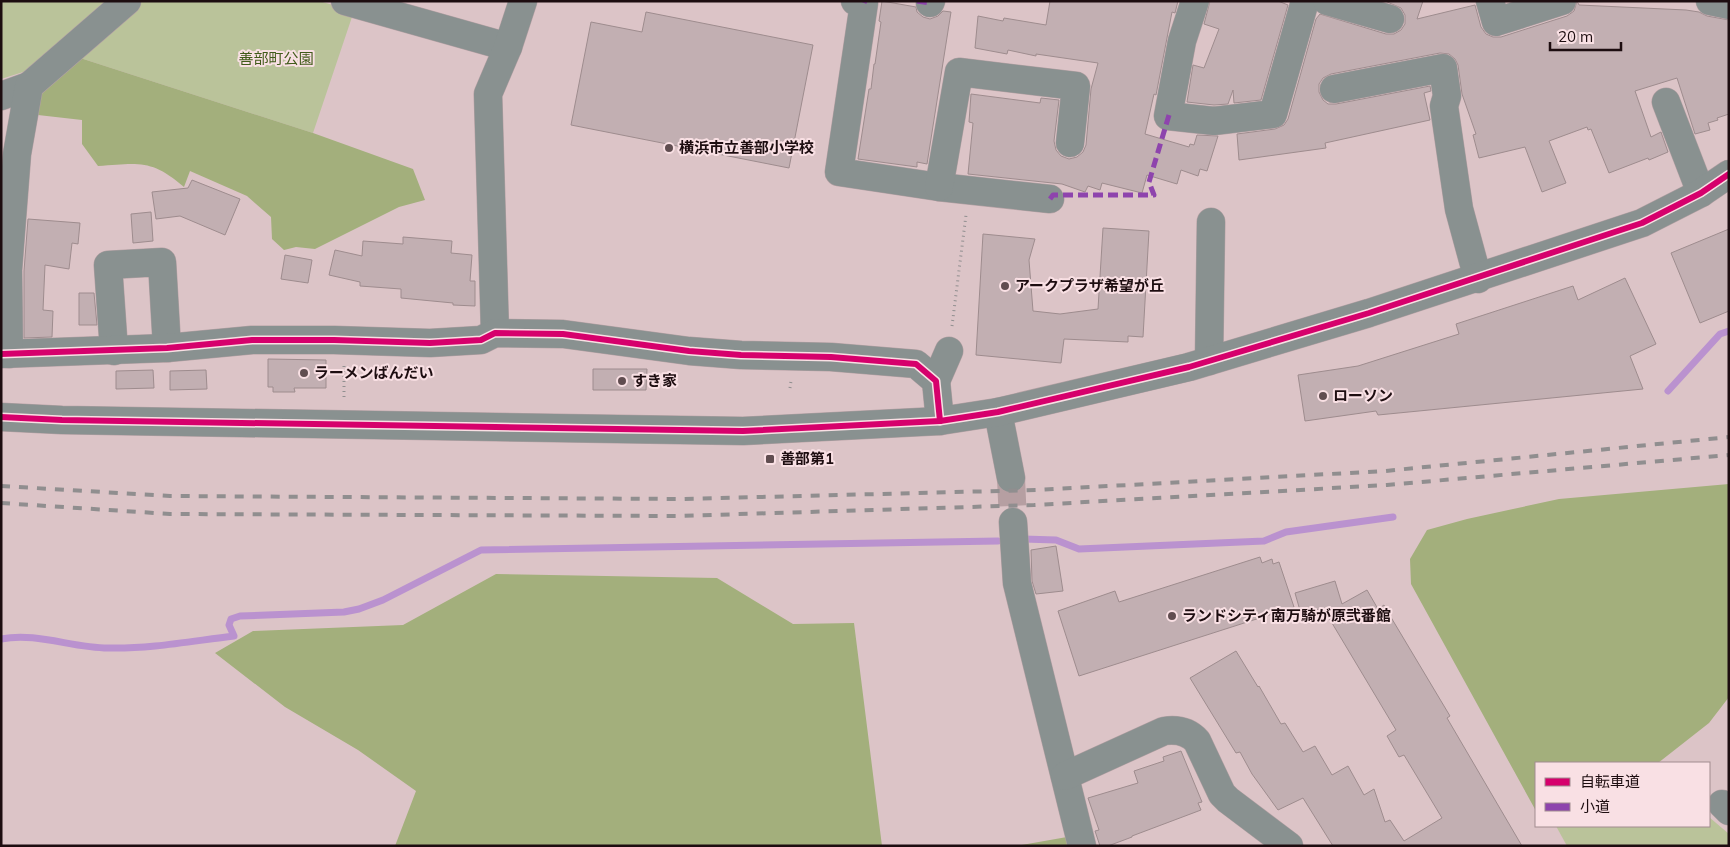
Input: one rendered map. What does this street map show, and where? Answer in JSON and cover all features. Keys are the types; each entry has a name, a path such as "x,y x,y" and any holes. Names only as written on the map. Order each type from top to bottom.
{"street":[{"path":"1,96 29,86 127,1"},
{"path":"345,1 508,47"},
{"path":"496,333 488,94 508,47 523,1"},
{"path":"855,1 864,3 839,172 939,187 1050,199"},
{"path":"1195,1 1182,41 1168,116 1214,121 1273,114 1305,1"},
{"path":"1327,1 1390,19"},
{"path":"1490,1 1496,22 1562,1"},
{"path":"1710,1 1729,5"},
{"path":"1334,89 1443,68 1447,96 1444,106 1459,209 1478,278"},
{"path":"939,187 958,72 1076,86 1070,143"},
{"path":"29,86 17,154 8,270 5,354 167,348 252,340 430,343 481,340 496,333 563,334 689,351 741,355 831,357 916,364 936,381"},
{"path":"1666,102 1701,193"},
{"path":"1,416 62,420 743,431 940,421 998,412 1189,368 1370,313 1642,223 1701,193 1729,174"},
{"path":"1209,361 1211,222"},
{"path":"114,351 108,265 162,262 167,348"},
{"path":"940,421 936,381 949,351"},
{"path":"998,412 1012,478"},
{"path":"1013,522 1017,583 1082,846"},
{"path":"1065,776 1164,731 1176,730 1191,735 1196,741 1222,794 1289,846"}],"path":[{"path":"949,351 967,207"},
{"path":"344,359 344,399"}],"green space":[{"name":"善部町公園","path":"1,1 319,1 354,11 313,133 74,56 1,79"},
{"path":"74,56 313,133 413,169 425,200 399,207 315,249 296,247 284,250 272,239 271,217 247,196 190,171 184,187 163,171 154,167 135,164 98,166 82,144 82,120 38,115 42,88"},
{"path":"1729,484 1729,697 1709,723 1659,762 1535,762 1535,809 1411,584 1410,559 1427,530 1467,519 1559,499"},
{"path":"496,574 717,578 793,624 854,623 882,846 395,846 416,791 358,750 285,707 215,653 253,631 403,625"},
{"path":"1710,818 1729,834 1729,846 1567,846 1557,827 1710,827"},
{"path":"1067,837 1069,846 1016,846"}],"building":[{"path":"882,1 916,7 917,12 923,17 930,19 938,16 943,11 951,12 927,164 917,162 917,167 858,159 869,89 871,89 875,64"},
{"path":"1050,1 1178,1 1175,13 1172,12 1156,95 1154,94 1145,134 1189,147 1190,144 1194,145 1197,135 1218,136 1207,171 1200,169 1198,176 1181,170 1177,184 1147,175 1142,193 1102,183 1100,190 1088,186 1085,192 1062,184 968,174 973,123 969,122 971,94 1040,103 1041,98 1059,100 1054,141 1056,150 1061,156 1069,159 1077,157 1083,152 1086,145 1091,89 1098,63 1036,54 1036,56 1008,50 1007,54 975,48 978,16 1003,21 1004,18 1046,25"},
{"path":"1210,1 1278,1 1288,5 1261,100 1234,103 1233,90 1228,104 1214,105 1187,102 1193,65 1204,68 1219,29 1204,24"},
{"path":"1385,1 1423,1 1417,19 1475,5 1481,27 1486,34 1493,37 1501,37 1567,16 1574,11 1577,1 1579,5 1686,10 1729,20 1729,114 1708,123 1710,130 1695,134 1677,78 1635,91 1651,137 1661,132 1668,152 1609,173 1591,129 1588,130 1587,127 1549,141 1566,183 1542,192 1525,147 1479,158 1473,135 1476,134 1462,94 1458,65 1449,54 1440,53 1331,74 1323,78 1319,84 1319,92 1323,100 1328,104 1430,86 1431,91 1424,93 1430,120 1325,143 1326,148 1239,160 1237,134 1275,129 1284,125 1288,119 1316,19 1320,14 1386,34 1394,34 1401,30 1405,24 1405,15 1401,8"},
{"path":"646,12 813,45 789,168 571,125 591,22 642,32"},
{"path":"192,180 240,199 225,235 180,216 156,219 152,192 188,188"},
{"path":"151,212 153,241 133,243 131,214"},
{"path":"28,219 80,223 78,244 72,243 69,269 45,265 43,310 53,311 52,337 24,338 24,271"},
{"path":"1103,228 1149,231 1143,337 1128,336 1128,342 1064,339 1061,363 976,355 983,234 1035,239 1029,260 1033,311 1060,314 1098,309"},
{"path":"1729,229 1729,311 1700,323 1671,253"},
{"path":"403,237 452,241 451,253 472,255 470,281 475,281 475,306 401,298 401,289 360,286 360,282 329,275 335,250 362,256 363,241 403,244"},
{"path":"285,255 312,260 308,283 281,279"},
{"path":"1625,278 1656,344 1630,356 1643,389 1378,415 1376,411 1305,421 1298,375 1358,366 1459,334 1456,324 1573,286 1578,300"},
{"path":"79,293 94,293 97,325 79,325"},
{"path":"268,359 326,360 326,388 294,388 295,392 273,392 273,387 268,387"},
{"path":"593,369 647,369 646,390 593,390"},
{"path":"153,370 154,388 116,389 116,371"},
{"path":"206,370 207,389 170,390 170,371"},
{"path":"1056,546 1063,591 1036,594 1032,581 1031,550"},
{"name":"ランドシティ南万騎が原弐番館","path":"1260,557 1262,563 1272,559 1273,564 1279,562 1294,607 1079,676 1058,611 1115,591 1119,602"},
{"path":"1335,581 1342,604 1367,590 1378,609 1384,605 1450,716 1447,718 1522,846 1333,846 1303,798 1278,810 1252,774 1240,752 1236,753 1190,678 1236,651 1281,724 1285,723 1303,752 1315,746 1332,775 1348,766 1364,795 1374,789 1385,822 1390,820 1404,841 1442,818 1404,755 1399,757 1387,736 1396,730 1323,608 1301,614 1295,593"},
{"path":"1181,751 1202,802 1198,803 1201,810 1108,846 1100,846 1095,831 1099,830 1088,798 1138,783 1134,771 1164,761 1163,757"}],"waterway":[{"path":"1668,391 1720,334 1729,331"},
{"path":"1023,539 1056,540 1079,549 1264,541 1286,532 1393,517"},
{"path":"1,639 28,637 81,646 124,648 234,636 229,625 231,619 240,616 344,612 359,609 383,600 481,550 998,541"}],"tunnel":[{"path":"1011,478 1013,522"}],"railway":[{"path":"1,486 170,496 682,499 1036,490 1385,471 1729,437"},
{"path":"1,503 170,514 677,516 1034,505 1387,485 1729,455"}],"marked path":[{"path":"917,1 930,3"},
{"path":"1050,199 1053,195 1154,195 1149,182 1169,115"}],"cycle path":[{"path":"1,417 62,420 743,431 940,421 998,412 1189,367 1369,313 1642,223 1701,193 1729,174"},
{"path":"1,354 167,348 252,340 430,343 481,340 495,333 563,334 689,351 741,355 831,357 916,364 936,381 940,421"}],"place":[{"name":"横浜市立善部小学校","path":"669,148"},
{"name":"アークプラザ希望が丘","path":"1005,286"},
{"name":"ラーメンばんだい","path":"304,373"},
{"name":"すき家","path":"622,381"},
{"name":"ローソン","path":"1323,396"},
{"name":"善部第1","path":"770,459"},
{"name":"ランドシティ南万騎が原弐番館","path":"1172,616"}]}
